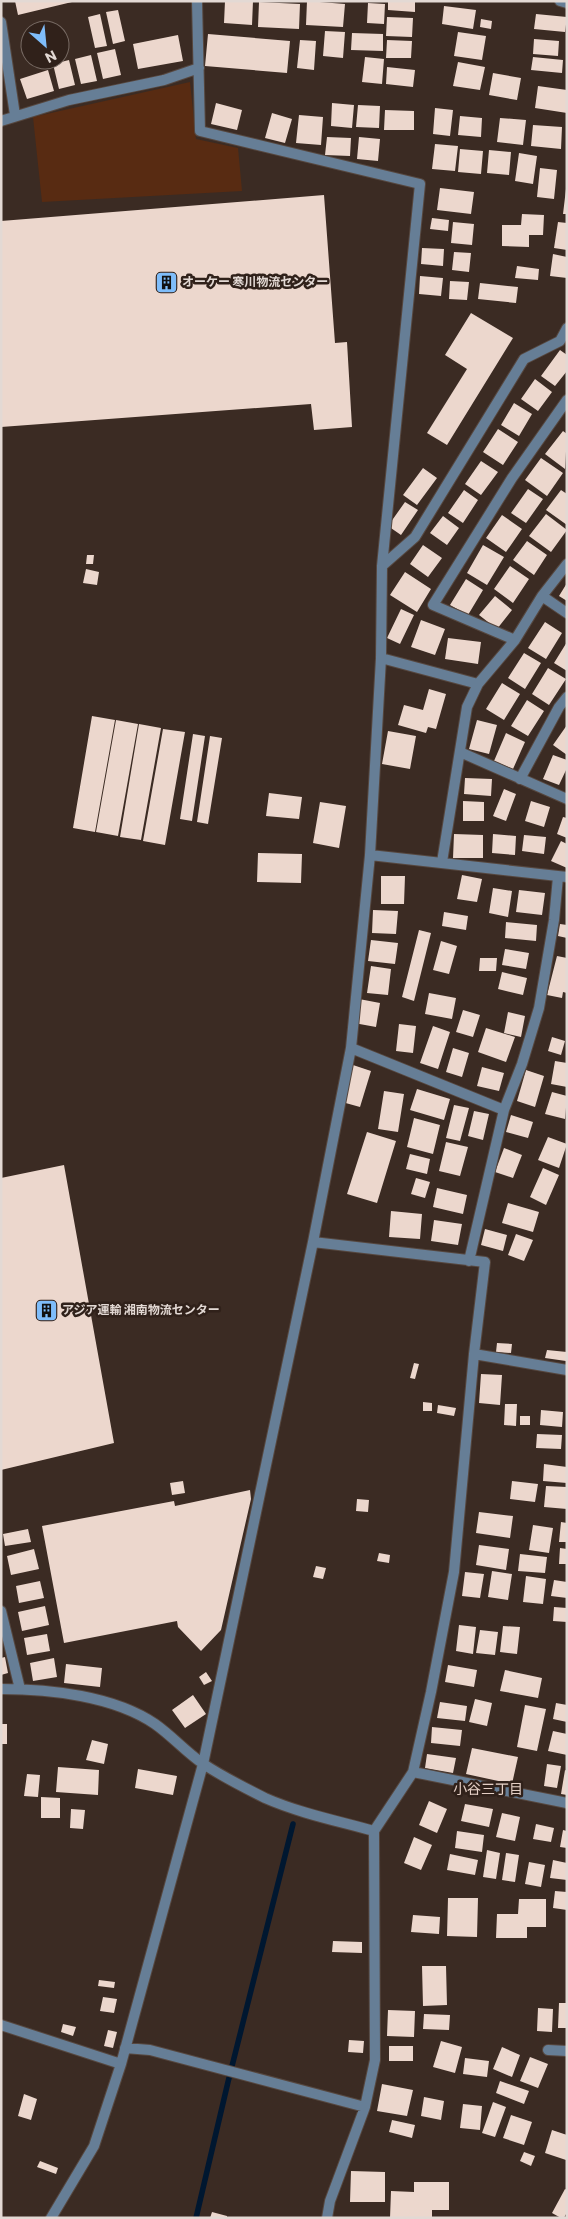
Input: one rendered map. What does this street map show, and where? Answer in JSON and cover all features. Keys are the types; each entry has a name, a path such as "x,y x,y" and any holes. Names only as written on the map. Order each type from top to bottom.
{"street":[{"path":"51,2218 94,2146 121,2064 203,1764 313,1242 350,1048 370,855 381,658 382,566 420,184 200,131 197,1"},
{"path":"560,1 567,3"},
{"path":"1,22 16,115"},
{"path":"1,120 68,100 164,80 199,68"},
{"path":"382,566 414,537 524,359 560,342 567,328"},
{"path":"515,640 433,605 512,478 567,400"},
{"path":"442,862 467,707 478,684 515,640 542,596 567,564"},
{"path":"542,596 567,613"},
{"path":"381,658 478,684"},
{"path":"520,779 559,707 567,697"},
{"path":"460,752 567,799"},
{"path":"370,855 562,877 539,1008 522,1064 504,1110 469,1260"},
{"path":"350,1048 504,1110"},
{"path":"313,1242 485,1262 474,1354 454,1572 431,1692 413,1772 374,1831 375,2060 364,2107 330,2201 327,2218"},
{"path":"474,1354 567,1370"},
{"path":"1,1611 20,1690"},
{"path":"1,1690 20,1690 97,1699 131,1711 155,1724 203,1764 266,1798 307,1813 374,1831"},
{"path":"413,1772 567,1803"},
{"path":"1,2025 121,2064"},
{"path":"125,2048 150,2050 364,2107"},
{"path":"548,2050 567,2051"}],"shaded area":[{"path":"190,82 196,139 238,148 242,191 42,202 33,117"}],"building":[{"path":"15,1 72,1 72,2 18,15"},
{"path":"225,1 253,1 252,25 224,23"},
{"path":"307,1 345,4 343,27 306,25"},
{"path":"388,1 415,1 415,12 388,10"},
{"path":"259,2 300,4 299,29 258,27"},
{"path":"368,3 385,4 384,24 367,23"},
{"path":"444,6 476,10 473,29 442,24"},
{"path":"118,10 125,41 113,44 106,12"},
{"path":"100,14 107,46 95,48 88,17"},
{"path":"536,14 567,17 565,32 534,29"},
{"path":"387,17 413,18 412,37 386,36"},
{"path":"481,19 492,21 491,29 480,27"},
{"path":"325,31 345,32 343,58 323,56"},
{"path":"458,32 486,36 482,60 454,56"},
{"path":"352,33 383,34 383,51 351,50"},
{"path":"208,34 290,41 287,73 205,66"},
{"path":"178,35 183,61 138,69 133,44"},
{"path":"534,39 559,41 558,56 533,54"},
{"path":"300,40 316,41 314,70 297,68"},
{"path":"387,40 412,41 411,58 386,58"},
{"path":"115,49 121,75 103,79 97,53"},
{"path":"91,55 97,81 81,84 75,59"},
{"path":"365,57 384,59 382,84 362,82"},
{"path":"533,57 563,60 562,73 531,70"},
{"path":"458,62 485,67 480,90 453,86"},
{"path":"70,64 75,85 59,89 54,70 70,70"},
{"path":"387,67 415,70 413,87 386,84"},
{"path":"48,70 54,91 27,99 20,79"},
{"path":"493,73 521,78 517,100 489,95"},
{"path":"538,86 567,90 567,113 535,108"},
{"path":"216,103 242,110 237,130 211,124"},
{"path":"332,103 354,105 352,128 331,126"},
{"path":"358,105 380,106 379,128 356,127"},
{"path":"435,108 453,110 450,136 433,134"},
{"path":"385,110 414,111 414,130 384,130"},
{"path":"272,113 292,119 285,143 265,138"},
{"path":"299,115 323,117 321,145 296,143"},
{"path":"460,116 482,118 481,137 458,135"},
{"path":"500,118 526,120 523,145 497,142"},
{"path":"533,125 562,127 561,149 531,146"},
{"path":"327,137 351,138 350,156 325,155"},
{"path":"359,137 380,139 378,161 357,159"},
{"path":"435,144 458,146 455,171 432,169"},
{"path":"460,149 483,151 481,174 458,172"},
{"path":"489,150 511,152 509,175 487,173"},
{"path":"519,153 537,156 533,184 515,181"},
{"path":"540,168 557,170 554,199 537,197"},
{"path":"440,188 474,192 471,214 437,210"},
{"path":"566,189 567,214 563,214"},
{"name":"オーケー 寒川物流センター","path":"324,195 335,343 347,342 352,427 314,430 311,404 1,427 1,221"},
{"path":"522,214 544,215 543,235 529,235 529,247 502,246 502,225 521,225"},
{"path":"432,218 449,220 448,231 430,229"},
{"path":"453,222 474,224 472,245 451,243"},
{"path":"558,222 567,223 567,250 554,248"},
{"path":"422,248 444,249 443,266 421,264"},
{"path":"454,252 471,253 469,272 452,270"},
{"path":"553,254 567,257 567,278 550,276"},
{"path":"517,266 539,269 538,280 515,278"},
{"path":"420,276 443,278 441,296 419,294"},
{"path":"450,281 469,282 467,300 449,299"},
{"path":"480,283 518,287 516,303 478,299"},
{"path":"471,313 513,338 447,445 427,433 467,369 445,355"},
{"path":"560,350 567,355 567,371 555,386 541,376"},
{"path":"535,379 552,392 538,411 521,399"},
{"path":"514,403 532,414 519,436 501,425"},
{"path":"498,429 518,442 503,465 483,452"},
{"path":"563,431 567,434 565,469 545,454"},
{"path":"541,458 563,473 547,496 525,480"},
{"path":"481,461 498,472 481,495 465,484"},
{"path":"423,468 437,478 417,505 403,495"},
{"path":"528,489 543,499 526,523 511,513"},
{"path":"464,490 478,500 463,523 448,513"},
{"path":"561,490 567,494 567,525 546,510"},
{"path":"405,502 418,510 401,535 388,526"},
{"path":"546,514 567,530 551,552 529,536"},
{"path":"502,515 522,529 506,552 486,538"},
{"path":"443,516 459,528 447,545 430,533"},
{"path":"527,541 547,555 534,575 513,560"},
{"path":"423,545 442,558 428,577 410,564"},
{"path":"483,545 504,557 487,585 467,573"},
{"path":"87,555 94,555 93,564 86,564"},
{"path":"510,566 529,579 513,603 494,589"},
{"path":"86,569 99,572 97,585 83,583"},
{"path":"405,572 431,589 417,612 390,595"},
{"path":"466,579 483,590 468,615 450,605"},
{"path":"567,583 567,601 559,596"},
{"path":"495,596 512,610 497,629 479,615"},
{"path":"401,609 414,615 400,644 387,638"},
{"path":"421,620 445,629 435,655 411,647"},
{"path":"545,622 562,633 546,659 528,648"},
{"path":"448,638 481,642 478,664 445,659"},
{"path":"567,642 567,671 554,663"},
{"path":"524,653 541,663 525,689 508,678"},
{"path":"548,668 566,679 549,705 532,694"},
{"path":"502,683 520,694 504,720 486,709"},
{"path":"429,689 446,694 436,729 428,727 426,733 398,725 404,705 423,710"},
{"path":"527,700 544,711 528,736 511,726"},
{"path":"92,716 115,720 95,832 73,828"},
{"path":"116,720 138,724 118,836 96,832"},
{"path":"477,720 497,725 489,754 469,749"},
{"path":"139,724 161,728 141,840 120,837"},
{"path":"567,725 567,755 553,745"},
{"path":"163,729 185,732 165,845 143,841"},
{"path":"388,731 416,736 410,769 382,764"},
{"path":"506,733 525,742 513,769 494,761"},
{"path":"193,734 205,736 192,821 180,819"},
{"path":"210,736 222,738 208,824 197,822"},
{"path":"553,755 567,760 567,768 559,785 543,779"},
{"path":"465,778 492,779 491,796 464,794"},
{"path":"504,789 516,794 506,821 493,816"},
{"path":"269,793 302,797 299,819 266,816"},
{"path":"463,801 484,802 484,821 463,821"},
{"path":"531,801 550,807 544,827 525,821"},
{"path":"320,802 346,806 339,848 313,843"},
{"path":"563,817 567,818 567,838 557,834"},
{"path":"454,834 483,835 483,858 453,858"},
{"path":"493,834 516,836 515,855 492,853"},
{"path":"524,835 546,837 544,854 522,851"},
{"path":"561,841 567,844 567,868 551,861"},
{"path":"258,853 302,854 301,883 257,882"},
{"path":"462,875 482,879 477,902 457,899"},
{"path":"381,876 405,876 404,904 381,904"},
{"path":"493,888 512,891 508,917 489,913"},
{"path":"519,890 545,893 542,915 516,912"},
{"path":"373,910 398,911 396,934 372,933"},
{"path":"444,912 468,916 466,930 442,926"},
{"path":"506,922 537,925 536,941 505,938"},
{"path":"560,924 567,925 567,938 558,936"},
{"path":"419,930 431,933 414,1001 402,997"},
{"path":"371,940 398,943 395,964 368,961"},
{"path":"441,941 457,946 449,974 433,970"},
{"path":"505,949 529,953 526,969 502,965"},
{"path":"557,956 567,958 567,993 563,992 562,998 547,995"},
{"path":"480,958 497,958 496,971 479,971"},
{"path":"371,966 391,969 388,995 367,993"},
{"path":"502,972 527,978 523,995 498,989"},
{"path":"429,993 456,998 452,1019 425,1014"},
{"path":"359,999 380,1003 376,1027 354,1023"},
{"path":"463,1010 480,1015 473,1037 456,1032"},
{"path":"508,1012 525,1016 521,1037 504,1033"},
{"path":"399,1024 416,1026 413,1053 396,1051"},
{"path":"433,1026 450,1032 438,1069 420,1063"},
{"path":"486,1028 515,1037 506,1062 478,1052"},
{"path":"552,1037 565,1041 561,1055 548,1051"},
{"path":"453,1048 469,1053 462,1077 446,1072"},
{"path":"555,1061 567,1063 567,1087 551,1084"},
{"path":"353,1065 371,1071 360,1107 342,1102"},
{"path":"482,1067 504,1073 499,1091 477,1086"},
{"path":"526,1070 544,1076 535,1107 517,1101"},
{"path":"417,1089 450,1099 444,1120 410,1110"},
{"path":"384,1091 404,1094 398,1132 378,1129"},
{"path":"552,1092 567,1096 565,1119 545,1114"},
{"path":"454,1105 469,1108 460,1141 446,1138"},
{"path":"474,1111 489,1114 483,1140 468,1136"},
{"path":"511,1115 533,1122 528,1138 506,1132"},
{"path":"414,1118 440,1125 433,1154 407,1147"},
{"path":"367,1132 396,1141 377,1203 347,1194"},
{"path":"548,1137 567,1144 559,1168 538,1160"},
{"path":"446,1142 468,1147 460,1176 439,1171"},
{"path":"504,1148 522,1155 513,1178 495,1172"},
{"path":"410,1154 430,1159 427,1174 406,1169"},
{"name":"アジア運輸 湘南物流センター","path":"64,1165 114,1443 1,1470 1,1178"},
{"path":"543,1168 559,1175 546,1205 530,1197"},
{"path":"416,1178 430,1182 425,1198 411,1194"},
{"path":"437,1188 467,1195 463,1214 433,1207"},
{"path":"508,1203 539,1212 533,1232 502,1223"},
{"path":"391,1211 422,1214 420,1239 389,1237"},
{"path":"434,1220 462,1224 458,1245 431,1241"},
{"path":"485,1229 507,1235 503,1251 481,1245"},
{"path":"516,1234 533,1240 524,1261 508,1255"},
{"path":"497,1343 512,1344 511,1353 496,1352"},
{"path":"547,1350 567,1352 566,1361 545,1358"},
{"path":"414,1363 419,1364 415,1379 410,1378"},
{"path":"481,1374 502,1375 500,1405 479,1403"},
{"path":"423,1402 432,1403 432,1411 423,1411"},
{"path":"505,1404 517,1404 516,1426 504,1425"},
{"path":"438,1405 456,1408 454,1416 437,1413"},
{"path":"541,1410 563,1412 562,1427 540,1425"},
{"path":"520,1416 530,1416 530,1425 520,1425"},
{"path":"537,1434 562,1435 561,1449 536,1448"},
{"path":"544,1464 567,1467 567,1483 543,1481"},
{"path":"183,1481 185,1493 172,1495 170,1483"},
{"path":"512,1481 538,1484 535,1502 510,1499"},
{"path":"546,1486 567,1487 567,1509 544,1507"},
{"path":"250,1490 251,1499 221,1630 201,1651 178,1627 177,1621 64,1643 42,1526 174,1501 175,1506"},
{"path":"357,1499 369,1500 368,1512 356,1511"},
{"path":"479,1512 513,1516 510,1538 476,1533"},
{"path":"561,1522 567,1523 567,1542 559,1542"},
{"path":"533,1525 553,1528 549,1553 529,1550"},
{"path":"28,1529 31,1542 5,1546 3,1534"},
{"path":"479,1545 509,1549 506,1570 476,1565"},
{"path":"560,1548 567,1549 567,1564 559,1564"},
{"path":"34,1549 39,1569 11,1575 7,1556"},
{"path":"379,1553 390,1555 389,1563 377,1561"},
{"path":"520,1554 547,1557 545,1573 518,1571"},
{"path":"316,1566 326,1568 323,1579 313,1577"},
{"path":"492,1571 512,1574 508,1600 488,1597"},
{"path":"465,1572 484,1574 480,1598 462,1596"},
{"path":"526,1576 546,1579 543,1604 523,1602"},
{"path":"554,1580 567,1582 567,1598 551,1596"},
{"path":"40,1581 44,1598 19,1603 16,1586"},
{"path":"45,1606 49,1625 22,1631 18,1612"},
{"path":"554,1607 567,1608 567,1622 553,1621"},
{"path":"459,1625 476,1627 473,1654 456,1651"},
{"path":"503,1626 520,1627 517,1654 500,1652"},
{"path":"480,1630 498,1632 495,1655 476,1653"},
{"path":"47,1634 50,1651 27,1655 24,1638"},
{"path":"5,1657 8,1673 1,1675 1,1658"},
{"path":"54,1658 57,1677 33,1681 30,1663"},
{"path":"66,1664 102,1668 100,1687 64,1683"},
{"path":"448,1665 477,1670 474,1687 445,1682"},
{"path":"505,1670 542,1678 538,1698 500,1691"},
{"path":"206,1672 212,1681 204,1685 199,1677"},
{"path":"193,1695 206,1714 185,1728 172,1710"},
{"path":"475,1699 492,1703 487,1726 469,1722"},
{"path":"440,1702 467,1706 465,1721 437,1718"},
{"path":"556,1703 567,1705 567,1722 553,1719"},
{"path":"525,1705 546,1709 537,1751 517,1747"},
{"path":"1,1724 7,1724 7,1744 1,1744"},
{"path":"432,1727 462,1730 460,1746 431,1743"},
{"path":"553,1731 567,1734 567,1755 548,1751"},
{"path":"92,1740 108,1744 104,1764 86,1760"},
{"path":"472,1748 518,1757 512,1784 466,1774"},
{"path":"427,1754 456,1758 453,1773 425,1768"},
{"path":"547,1764 561,1766 557,1788 544,1786"},
{"path":"58,1767 99,1770 98,1795 56,1792"},
{"path":"138,1769 177,1776 173,1795 135,1788"},
{"path":"565,1770 567,1771 567,1795 561,1794"},
{"path":"27,1774 40,1775 38,1797 24,1796"},
{"path":"41,1797 60,1798 60,1818 41,1818"},
{"path":"429,1801 447,1809 437,1833 419,1825"},
{"path":"465,1804 493,1809 489,1827 461,1821"},
{"path":"71,1809 85,1810 83,1829 70,1828"},
{"path":"502,1813 520,1817 515,1841 496,1837"},
{"path":"536,1824 554,1828 551,1842 533,1839"},
{"path":"563,1830 567,1831 567,1848 560,1847"},
{"path":"457,1831 484,1835 482,1852 455,1848"},
{"path":"414,1837 432,1845 421,1870 404,1863"},
{"path":"487,1850 500,1853 496,1879 483,1877"},
{"path":"506,1853 519,1855 515,1882 502,1880"},
{"path":"450,1854 478,1860 475,1875 447,1870"},
{"path":"553,1860 567,1863 567,1880 550,1878"},
{"path":"529,1862 545,1865 541,1887 525,1884"},
{"path":"555,1891 567,1892 567,1910 553,1908"},
{"path":"448,1898 478,1898 477,1937 447,1936"},
{"path":"519,1899 546,1899 546,1927 527,1927 527,1938 496,1938 497,1914 518,1914"},
{"path":"413,1915 440,1917 439,1934 411,1932"},
{"path":"333,1941 362,1942 362,1953 332,1952"},
{"path":"422,1966 446,1966 447,2005 423,2006"},
{"path":"99,1980 115,1982 114,1988 98,1986"},
{"path":"103,1997 117,1999 114,2013 100,2011"},
{"path":"559,2003 567,2003 567,2028 558,2028"},
{"path":"538,2008 553,2009 552,2032 537,2031"},
{"path":"388,2010 415,2011 414,2037 387,2036"},
{"path":"424,2014 450,2015 449,2030 423,2029"},
{"path":"63,2024 76,2027 73,2036 61,2032"},
{"path":"108,2030 117,2032 113,2048 104,2046"},
{"path":"349,2040 364,2041 363,2053 348,2052"},
{"path":"441,2041 462,2047 455,2073 433,2067"},
{"path":"389,2046 413,2046 413,2061 389,2061"},
{"path":"502,2047 520,2055 512,2077 493,2069"},
{"path":"530,2057 548,2064 538,2088 520,2081"},
{"path":"465,2058 489,2061 487,2077 463,2074"},
{"path":"500,2081 529,2091 524,2104 496,2093"},
{"path":"382,2084 413,2090 407,2116 377,2111"},
{"path":"24,2094 37,2099 31,2120 18,2116"},
{"path":"424,2097 444,2101 441,2120 421,2116"},
{"path":"493,2102 506,2107 495,2137 482,2133"},
{"path":"463,2104 482,2106 480,2130 460,2128"},
{"path":"511,2115 532,2122 524,2145 503,2138"},
{"path":"392,2120 415,2125 412,2138 389,2132"},
{"path":"552,2130 567,2135 566,2160 545,2153"},
{"path":"524,2152 535,2156 531,2166 520,2161"},
{"path":"40,2161 58,2168 56,2174 37,2167"},
{"path":"351,2171 385,2172 385,2202 350,2202"},
{"path":"414,2182 449,2182 449,2210 432,2210 432,2218 390,2218 391,2191 414,2192"},
{"path":"565,2189 567,2190 567,2212 564,2218 561,2218 552,2213"},
{"path":"212,2212 227,2216 227,2218 210,2218"}],"waterway":[{"path":"196,2218 293,1824"}],"place":[{"name":"オーケー 寒川物流センター","path":"166,282"},
{"name":"アジア運輸 湘南物流センター","path":"46,1310"}],"district":[{"name":"小谷三丁目","path":"488,1789"}]}
